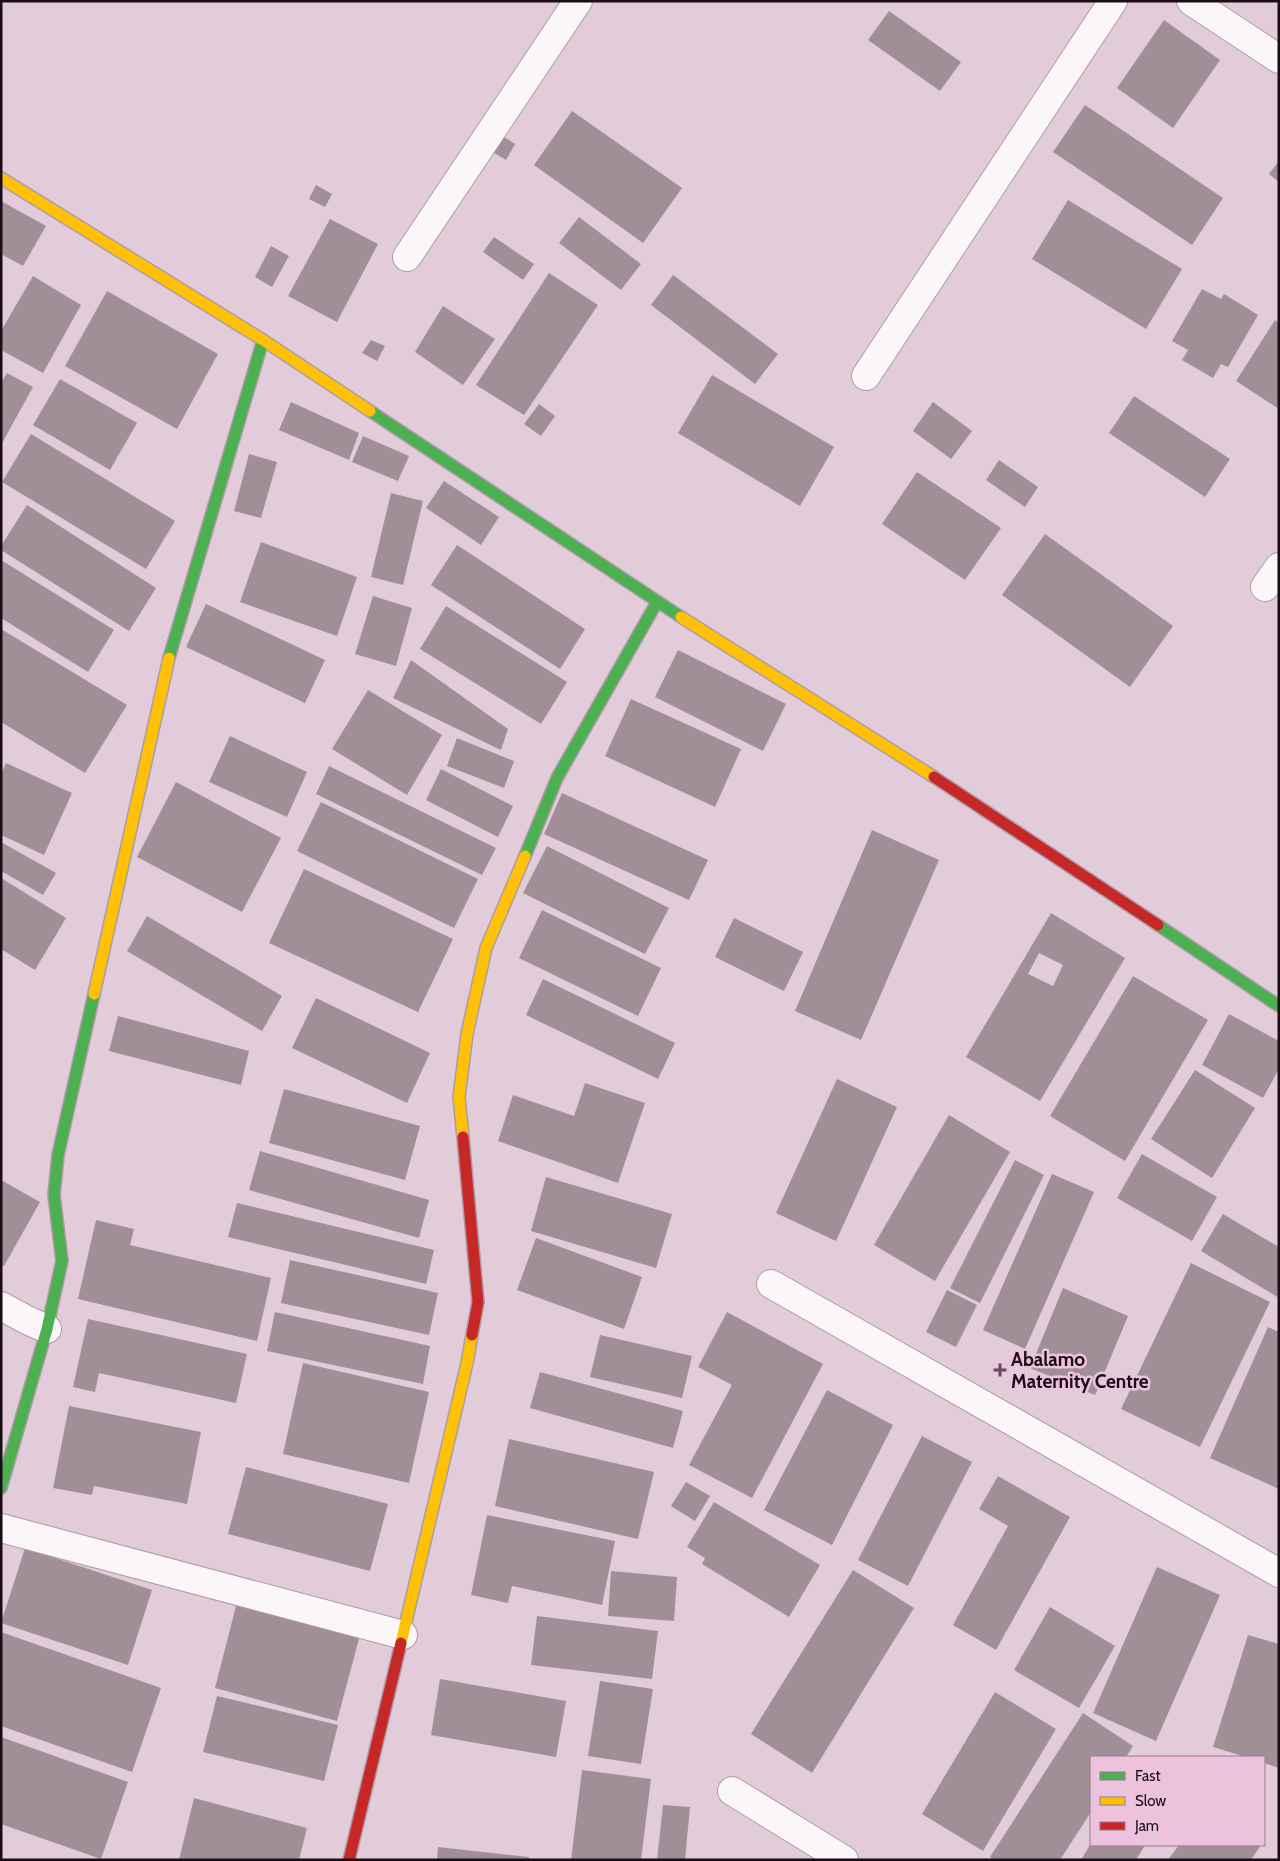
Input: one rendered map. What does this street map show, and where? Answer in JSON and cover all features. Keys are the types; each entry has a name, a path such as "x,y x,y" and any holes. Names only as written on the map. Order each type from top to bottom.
{"street":[{"path":"407,257 578,1"},
{"path":"866,376 1113,1"},
{"path":"1191,1 1279,59"},
{"path":"1,178 263,340 657,602 1000,819 1279,1006"},
{"path":"1,1488 47,1329 62,1261 54,1195 58,1155 168,664 263,340"},
{"path":"349,1860 467,1363 478,1302 459,1097 467,1034 486,948 557,778 657,602"},
{"path":"771,1284 1279,1573"},
{"path":"1,1306 47,1329"},
{"path":"1,1528 403,1635"},
{"path":"732,1791 844,1860"}],"building":[{"path":"889,11 961,62 940,91 868,40"},
{"path":"1164,20 1220,60 1173,128 1117,88"},
{"path":"1085,105 1223,198 1192,245 1053,152"},
{"path":"572,111 682,188 643,243 534,165"},
{"path":"501,135 515,144 506,160 491,151"},
{"path":"1279,161 1279,182 1269,174"},
{"path":"316,185 332,194 325,207 309,199"},
{"path":"1068,200 1182,269 1146,329 1032,259"},
{"path":"1,201 46,226 23,266 1,254"},
{"path":"579,217 641,264 621,290 559,243"},
{"path":"330,219 378,244 337,322 288,296"},
{"path":"494,237 534,264 523,280 483,252"},
{"path":"271,246 289,256 272,287 255,277"},
{"path":"549,273 598,305 524,415 476,385"},
{"path":"673,275 778,354 755,384 651,305"},
{"path":"33,276 81,305 43,373 1,350 1,331"},
{"path":"1202,289 1221,299 1224,294 1258,315 1228,367 1221,364 1213,378 1182,360 1188,350 1172,341"},
{"path":"107,291 218,354 177,429 65,366"},
{"path":"443,306 495,339 463,385 415,352"},
{"path":"1275,320 1279,323 1279,409 1236,381"},
{"path":"371,340 385,346 377,361 362,353"},
{"path":"7,373 33,387 1,445 1,383"},
{"path":"712,375 834,447 800,506 678,433"},
{"path":"60,379 137,423 110,470 33,425"},
{"path":"1134,396 1230,459 1205,497 1109,433"},
{"path":"291,402 359,433 349,460 279,430"},
{"path":"933,402 972,431 951,459 913,431"},
{"path":"539,404 555,416 541,436 524,424"},
{"path":"31,434 175,521 146,569 2,482"},
{"path":"363,436 409,456 398,481 352,462"},
{"path":"249,454 277,462 261,518 234,511"},
{"path":"999,460 1038,487 1025,507 986,480"},
{"path":"917,472 1001,528 965,580 882,524"},
{"path":"444,481 499,517 481,545 426,508"},
{"path":"391,493 423,501 403,585 371,577"},
{"path":"27,505 156,588 129,631 1,550 1,546"},
{"path":"1045,534 1173,626 1130,687 1002,595"},
{"path":"261,542 357,577 337,636 240,602"},
{"path":"457,545 585,629 560,669 431,585"},
{"path":"1,560 114,630 88,672 1,618"},
{"path":"373,596 412,608 396,666 355,654"},
{"path":"206,604 325,660 305,703 186,647"},
{"path":"446,606 567,682 541,724 420,649"},
{"path":"1,629 127,705 85,773 1,722"},
{"path":"678,650 786,704 763,751 655,697"},
{"path":"411,660 508,729 501,750 393,698"},
{"path":"368,690 442,735 407,795 332,749"},
{"path":"631,699 741,749 715,807 605,756"},
{"path":"230,736 307,772 287,817 209,782"},
{"path":"457,738 514,761 504,788 447,766"},
{"path":"6,763 72,793 44,855 1,835 1,774"},
{"path":"329,766 496,848 482,875 316,794"},
{"path":"441,769 513,806 498,837 426,800"},
{"path":"176,782 281,838 242,912 137,857"},
{"path":"562,793 708,860 689,900 544,834"},
{"path":"321,802 478,879 454,928 297,851"},
{"path":"872,830 939,860 861,1040 795,1011"},
{"path":"1,842 56,873 43,895 1,871"},
{"path":"547,846 669,908 645,954 523,893"},
{"path":"304,869 453,939 418,1012 269,943"},
{"path":"1,878 66,918 35,970 1,949"},
{"path":"542,910 661,968 638,1016 519,958"},
{"path":"1051,913 1125,958 1040,1101 966,1057","holes":["1039,953 1063,965 1053,986 1028,974"]},
{"path":"147,916 282,996 262,1031 127,951"},
{"path":"734,918 803,952 784,991 715,957"},
{"path":"1133,976 1208,1020 1125,1161 1050,1116"},
{"path":"543,979 675,1043 658,1079 526,1015"},
{"path":"316,998 430,1053 407,1103 292,1048"},
{"path":"1229,1014 1279,1041 1279,1069 1263,1098 1202,1065"},
{"path":"118,1016 249,1051 241,1085 109,1051"},
{"path":"1195,1070 1255,1108 1212,1178 1151,1139"},
{"path":"837,1079 897,1107 836,1241 776,1213"},
{"path":"585,1083 645,1103 618,1183 498,1141 513,1095 574,1116"},
{"path":"284,1089 420,1126 405,1180 269,1143"},
{"path":"949,1115 1010,1152 935,1281 874,1245"},
{"path":"260,1151 429,1200 419,1238 249,1190"},
{"path":"1142,1154 1217,1197 1192,1241 1117,1198"},
{"path":"1015,1160 1044,1175 980,1303 950,1288"},
{"path":"1052,1174 1094,1192 1025,1349 983,1330"},
{"path":"546,1177 672,1214 656,1268 531,1231"},
{"path":"1,1180 40,1202 4,1266 1,1265"},
{"path":"237,1203 434,1250 426,1284 228,1237"},
{"path":"1223,1214 1279,1247 1279,1298 1201,1251"},
{"path":"96,1220 134,1229 130,1245 271,1278 257,1341 78,1299"},
{"path":"536,1238 642,1277 624,1329 517,1290"},
{"path":"290,1260 438,1293 429,1335 281,1303"},
{"path":"1191,1263 1270,1302 1200,1447 1121,1409"},
{"path":"1063,1288 1128,1316 1095,1395 1030,1368"},
{"path":"947,1290 977,1305 956,1347 926,1332"},
{"path":"275,1312 430,1346 423,1384 267,1351"},
{"path":"727,1312 823,1364 752,1498 689,1465 732,1385 698,1367"},
{"path":"88,1319 247,1354 236,1403 99,1373 95,1392 73,1387"},
{"path":"1268,1327 1279,1332 1279,1489 1210,1458"},
{"path":"600,1335 692,1356 682,1398 590,1377"},
{"path":"303,1363 429,1392 409,1483 283,1454"},
{"path":"540,1372 683,1411 673,1448 530,1408"},
{"path":"827,1390 893,1425 832,1545 764,1510"},
{"path":"69,1406 201,1432 187,1504 94,1486 92,1495 53,1488"},
{"path":"922,1436 972,1462 908,1586 858,1560"},
{"path":"509,1439 654,1472 638,1539 495,1506"},
{"path":"246,1467 388,1504 370,1571 228,1534"},
{"path":"998,1476 1070,1517 996,1650 953,1625 1008,1526 979,1509"},
{"path":"686,1482 710,1496 695,1521 671,1506"},
{"path":"714,1502 820,1565 789,1617 702,1564 705,1558 687,1547"},
{"path":"487,1515 615,1541 602,1605 512,1586 508,1603 471,1595"},
{"path":"25,1548 152,1590 128,1665 1,1623"},
{"path":"1157,1567 1220,1595 1156,1741 1093,1713"},
{"path":"853,1570 914,1608 812,1773 751,1734"},
{"path":"611,1571 677,1577 674,1621 608,1616"},
{"path":"237,1602 360,1635 337,1721 215,1688"},
{"path":"1050,1607 1115,1646 1079,1708 1014,1670"},
{"path":"537,1616 658,1631 652,1679 531,1665"},
{"path":"1,1632 161,1688 132,1772 1,1726"},
{"path":"1248,1635 1279,1644 1279,1768 1265,1763 1265,1756 1243,1756 1213,1747"},
{"path":"440,1679 566,1701 556,1757 431,1735"},
{"path":"600,1681 653,1689 641,1764 588,1756"},
{"path":"995,1692 1056,1729 983,1851 922,1814"},
{"path":"217,1696 338,1725 324,1781 203,1752"},
{"path":"1083,1713 1133,1746 1127,1756 1090,1756 1090,1814 1060,1860 995,1860 990,1857"},
{"path":"1,1737 128,1782 101,1859 1,1824"},
{"path":"582,1770 651,1779 641,1860 571,1860"},
{"path":"194,1798 307,1828 299,1860 179,1860"},
{"path":"663,1805 690,1807 685,1860 657,1860"},
{"path":"1090,1845 1144,1846 1136,1860 1081,1860"},
{"path":"1178,1846 1260,1846 1251,1860 1168,1860"},
{"path":"438,1847 529,1857 529,1860 437,1860"}],"traffic: fast":[{"path":"169,658 263,340"},
{"path":"370,411 681,617"},
{"path":"525,856 557,778 657,602"},
{"path":"1158,925 1279,1006"},
{"path":"1,1488 47,1329 62,1261 54,1195 58,1155 94,994"}],"traffic: slow":[{"path":"1,178 263,340 370,411"},
{"path":"681,617 934,777"},
{"path":"94,994 169,658"},
{"path":"463,1137 459,1097 467,1034 486,948 525,856"},
{"path":"401,1643 472,1335"}],"traffic: jam":[{"path":"934,777 1158,925"},
{"path":"463,1137 478,1302 472,1335"},
{"path":"349,1860 401,1643"}],"place":[{"name":"Abalamo Maternity Centre","path":"1000,1370"}]}
